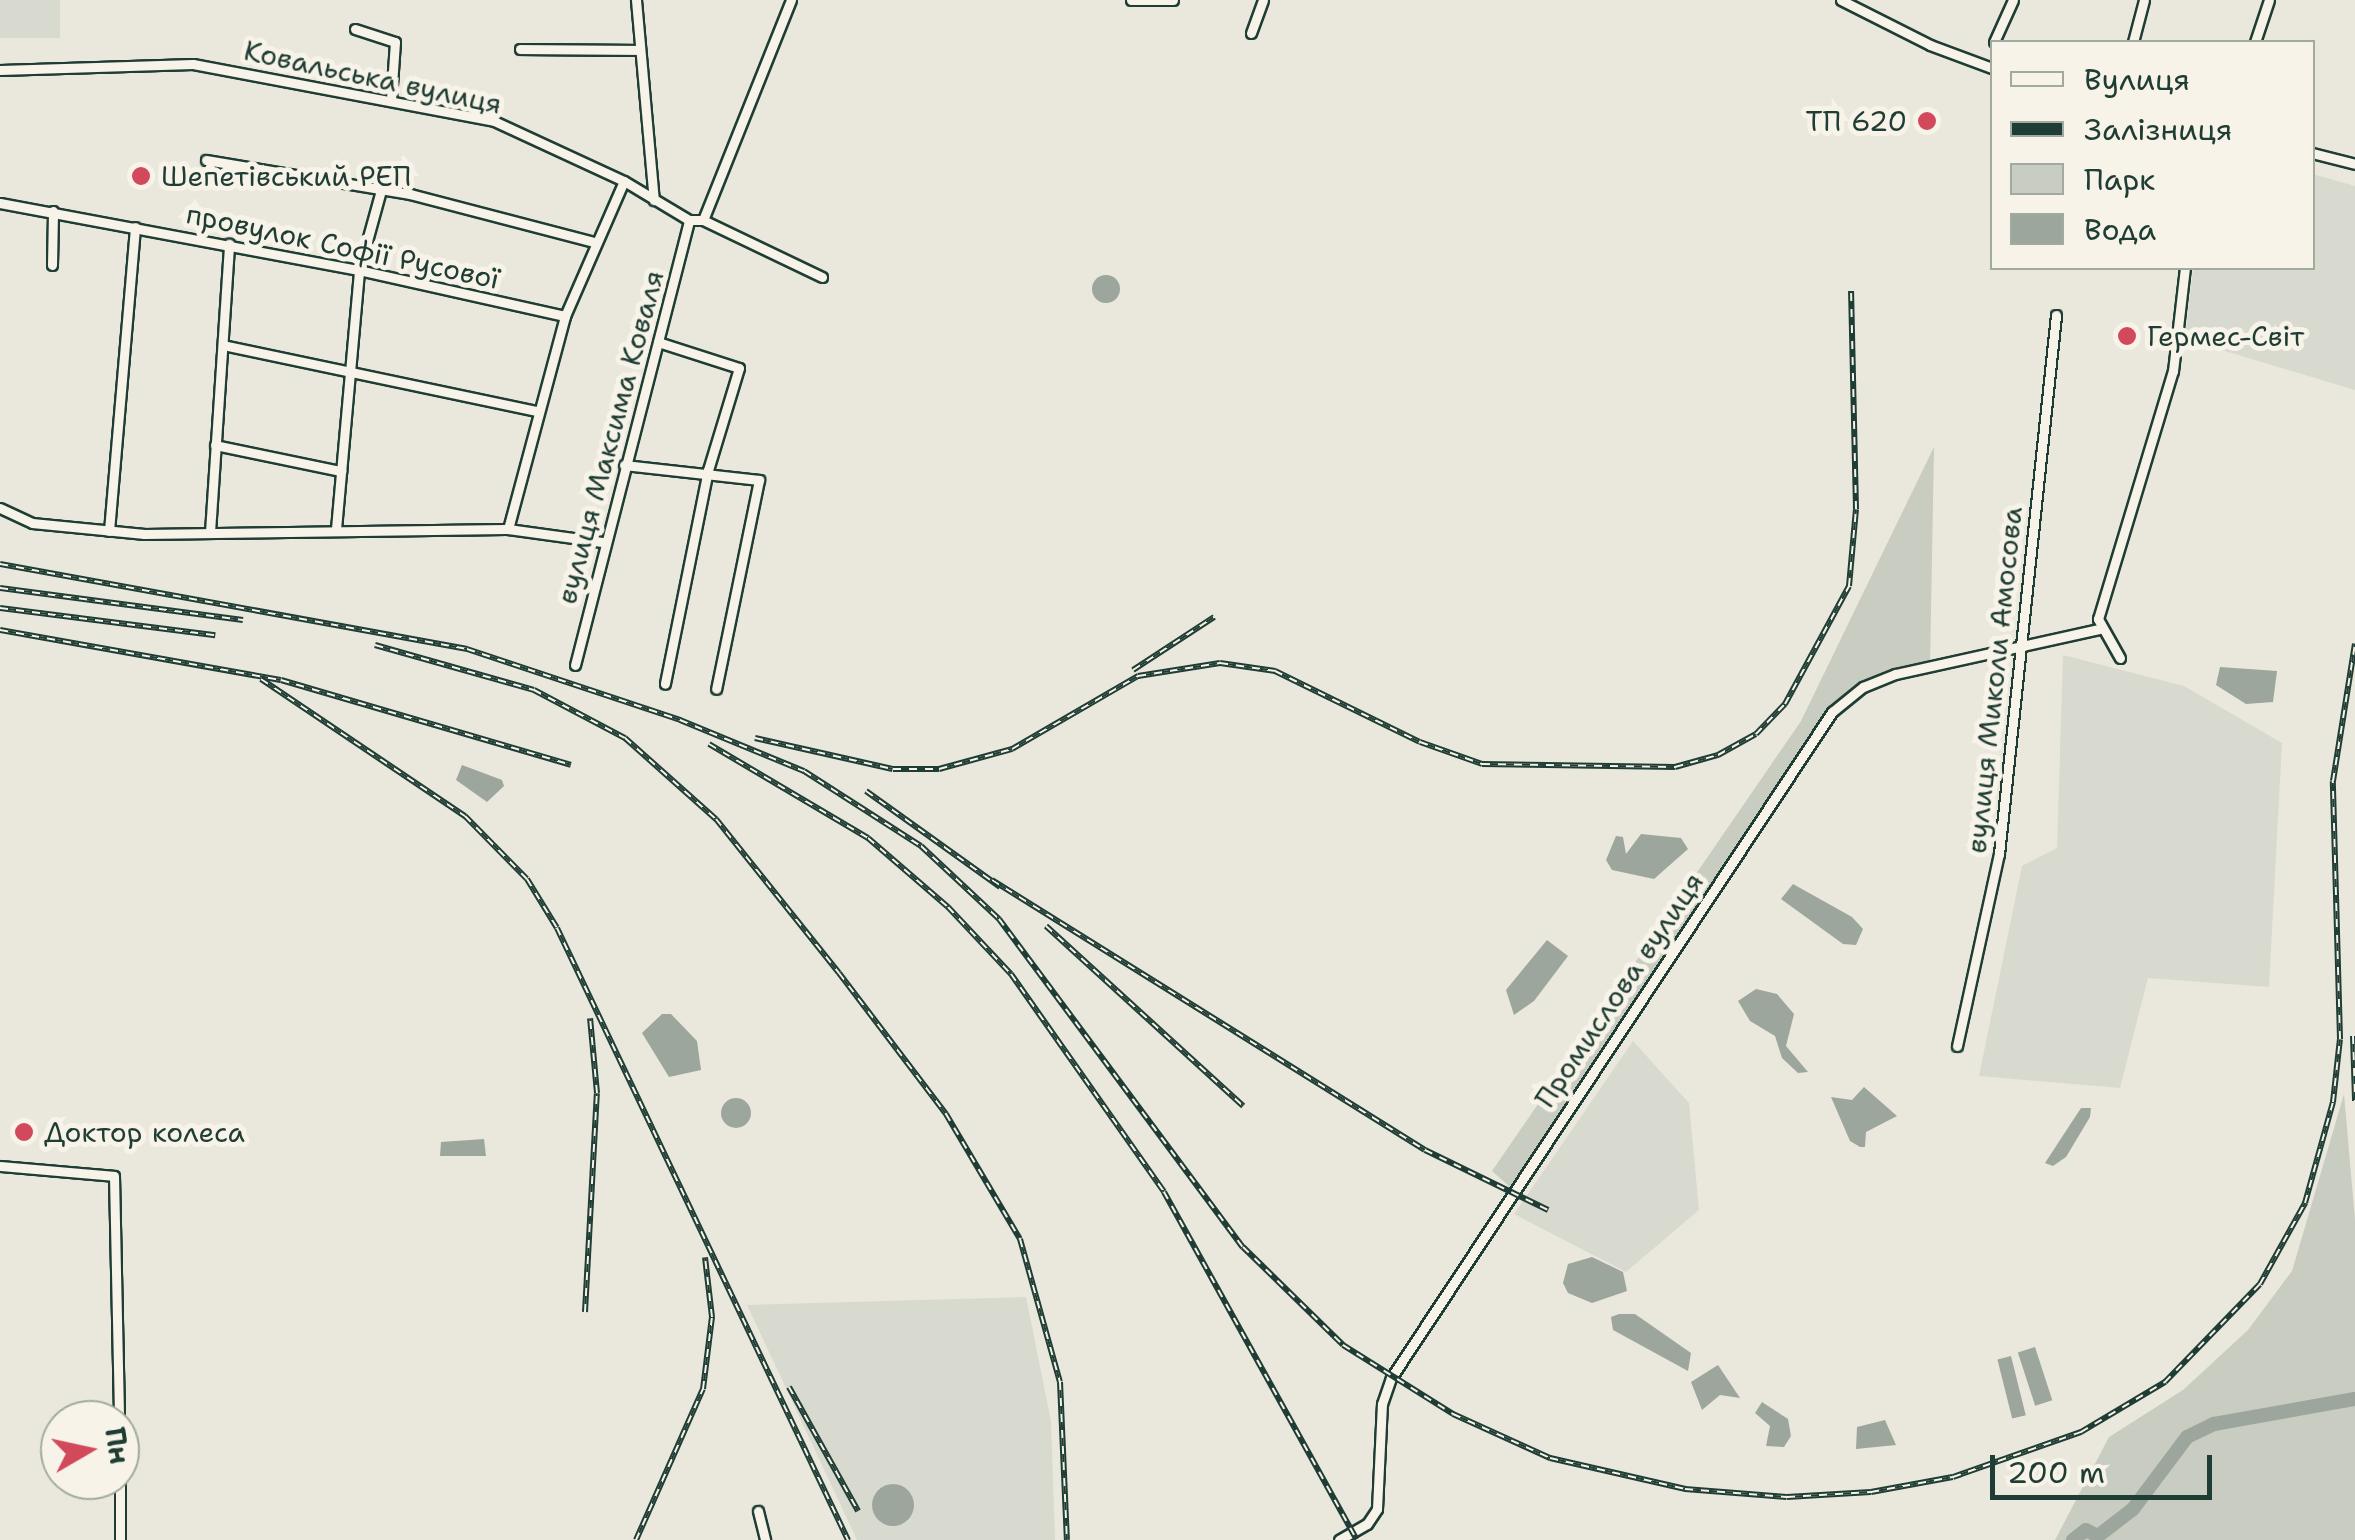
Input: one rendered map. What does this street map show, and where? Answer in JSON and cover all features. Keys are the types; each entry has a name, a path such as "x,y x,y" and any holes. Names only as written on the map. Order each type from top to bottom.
{"street":[{"path":"636,0 654,200"},
{"path":"704,220 791,0"},
{"path":"1131,0 1170,2"},
{"path":"1251,33 1263,0"},
{"path":"1842,0 1988,67"},
{"path":"1995,40 2013,0"},
{"path":"2133,40 2144,0"},
{"path":"2256,40 2269,0"},
{"path":"355,29 396,42 391,98"},
{"path":"520,49 640,50"},
{"name":"Ковальська вулиця","path":"0,70 193,64 391,98 494,122 624,180 690,220 704,220 822,277"},
{"path":"2315,154 2355,164"},
{"path":"206,160 380,190 594,242"},
{"path":"508,530 536,411 565,316 624,180"},
{"path":"336,529 359,270 380,190"},
{"name":"провулок Софії Русової","path":"0,203 359,270 565,316"},
{"path":"52,265 53,211"},
{"name":"вулиця Максима Коваля","path":"575,665 602,542 690,220"},
{"path":"108,531 136,227"},
{"path":"210,532 229,244"},
{"path":"2120,658 2099,629 2173,371 2185,270"},
{"name":"вулиця Миколи Амосова","path":"1957,1046 1999,854 2056,315"},
{"path":"658,342 739,366 708,470 665,684"},
{"path":"223,345 536,411"},
{"path":"215,445 341,471"},
{"path":"624,464 708,470 759,480 716,689"},
{"path":"0,508 32,523 108,531 508,530 602,542"},
{"name":"Промислова вулиця","path":"1339,1540 1367,1524 1377,1509 1382,1404 1391,1378 1832,712 1862,687 1896,674 2099,629"},
{"path":"0,1166 114,1176 119,1400"},
{"path":"120,1500 120,1540"},
{"path":"758,1511 765,1540"}],"shaded area":[{"path":"0,0 60,0 60,38 0,38"},
{"path":"2315,175 2355,186 2355,390 2185,339 2193,270 2315,270"},
{"path":"2063,655 2184,686 2282,743 2269,987 2148,978 2120,1088 1979,1076 2022,866 2057,848"},
{"path":"1633,1041 1689,1103 1699,1210 1626,1272 1514,1214"},
{"path":"1026,1297 1051,1421 1055,1540 857,1540 747,1305"}],"green space":[{"path":"1934,447 1930,666 1863,687 1832,712 1510,1187 1492,1171 1801,721"},
{"path":"2344,1094 2355,1220 2355,1540 2055,1540 2109,1437 2183,1390 2248,1330 2292,1271"}],"water":[{"path":"1106,275 1116,279 1120,289 1116,299 1106,303 1096,299 1092,289 1096,279"},
{"path":"2220,667 2277,671 2273,702 2246,704 2216,685"},
{"path":"462,765 502,780 504,786 487,802 456,780"},
{"path":"1641,834 1681,838 1688,849 1654,879 1612,870 1606,860 1616,836 1623,837 1626,854"},
{"path":"1793,884 1852,917 1863,929 1856,945 1843,944 1781,899"},
{"path":"1547,940 1568,956 1534,1001 1514,1015 1506,990"},
{"path":"1756,989 1777,994 1794,1014 1786,1046 1808,1072 1798,1073 1782,1058 1775,1036 1750,1021 1738,1001"},
{"path":"662,1014 671,1014 697,1041 701,1070 669,1077 642,1033"},
{"path":"1864,1087 1897,1116 1866,1132 1865,1147 1860,1147 1850,1141 1831,1097 1852,1100"},
{"path":"736,1098 746,1103 751,1113 746,1123 736,1128 726,1123 721,1113 726,1103"},
{"path":"2081,1108 2091,1108 2090,1117 2066,1157 2053,1166 2045,1163"},
{"path":"484,1139 486,1156 440,1156 441,1142"},
{"path":"1592,1257 1623,1272 1627,1291 1592,1303 1568,1293 1563,1283 1568,1264"},
{"path":"1635,1314 1691,1353 1688,1371 1613,1330 1611,1317"},
{"path":"2035,1347 2052,1400 2035,1406 2018,1353"},
{"path":"2011,1356 2026,1415 2012,1419 1997,1359"},
{"path":"1718,1365 1740,1398 1720,1395 1702,1410 1691,1382"},
{"path":"1762,1402 1788,1419 1791,1436 1784,1447 1766,1446 1770,1426 1755,1413"},
{"path":"1885,1420 1896,1445 1856,1449 1857,1427"},
{"path":"893,1484 908,1490 914,1505 908,1520 893,1526 878,1520 872,1505 878,1490"}],"waterway":[{"path":"2073,1540 2086,1530 2098,1536 2133,1509 2187,1437 2214,1424 2355,1399"}],"railway":[{"path":"755,738 893,769 939,769 1012,749 1138,676 1220,663 1275,671 1420,742 1482,764 1675,767 1718,755 1756,734 1785,704 1849,586 1856,509 1851,291"},
{"path":"0,564 467,649 680,720 804,771 921,846 999,919 1243,1247 1343,1345 1453,1414 1550,1458 1685,1489 1787,1497 1871,1492 1953,1477 2081,1432 2165,1382 2260,1284 2305,1203 2333,1102 2340,1039 2333,781 2355,644"},
{"path":"0,588 243,620"},
{"path":"0,608 215,635"},
{"path":"1133,670 1214,617"},
{"path":"0,630 281,680 571,765"},
{"path":"375,645 534,690 625,738 716,819 839,973 946,1114 1020,1239 1060,1382 1067,1540"},
{"path":"261,679 465,816 527,879 557,928 848,1540"},
{"path":"709,744 868,838 948,907 1011,974 1164,1192 1356,1539"},
{"path":"866,791 1000,887"},
{"path":"992,880 1425,1150 1548,1210"},
{"path":"1046,926 1243,1106"},
{"path":"585,1312 597,1093 590,1018"},
{"path":"2353,1036 2355,1101"},
{"path":"636,1540 703,1389 712,1317 705,1257"},
{"path":"789,1387 858,1511"}],"place":[{"name":"ТП 620","path":"1927,121"},
{"name":"Шепетівський РЕП","path":"141,176"},
{"name":"Гермес-Світ","path":"2127,336"},
{"name":"Доктор колеса","path":"24,1132"}]}
